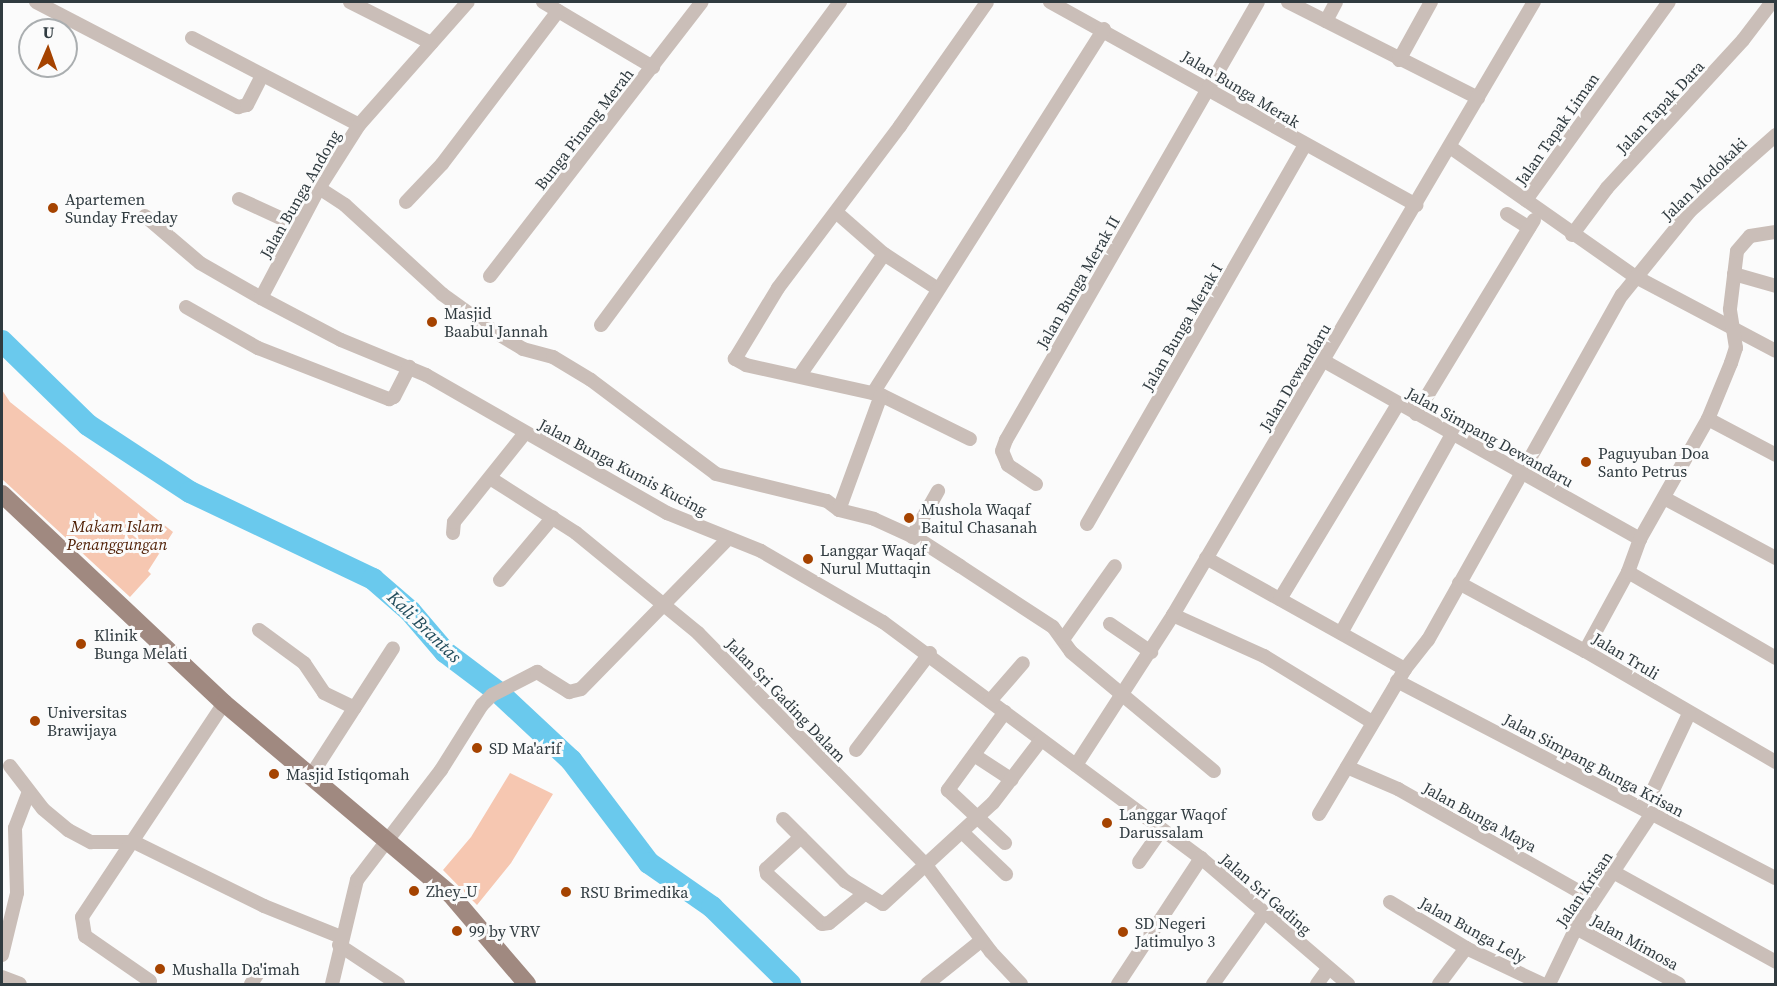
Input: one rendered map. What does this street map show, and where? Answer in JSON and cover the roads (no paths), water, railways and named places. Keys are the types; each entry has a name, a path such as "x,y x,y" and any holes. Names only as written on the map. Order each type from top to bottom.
{"main road":[{"path":"2,494 224,703 451,894 527,984"}],"street":[{"path":"36,2 238,106 247,105 262,76"},
{"path":"350,2 431,43"},
{"name":"Jalan Bunga Andong","path":"261,298 319,188 359,125 468,2"},
{"path":"543,2 653,67"},
{"name":"Bunga Pinang Merah","path":"490,276 702,2"},
{"path":"601,325 840,2"},
{"path":"970,439 877,394 800,375 746,365 735,357 778,288 836,212 987,2"},
{"name":"Jalan Bunga Merak","path":"1050,2 1210,88 1304,146 1416,205"},
{"name":"Jalan Bunga Merak II","path":"1036,484 1008,465 1002,451 1006,440 1258,2"},
{"path":"1287,2 1478,98"},
{"path":"1326,21 1336,2"},
{"path":"1399,60 1431,2"},
{"name":"Jalan Dewandaru","path":"1076,765 1151,652 1534,2"},
{"name":"Jalan Tapak Liman","path":"1450,147 1526,200 1669,2"},
{"name":"Jalan Tapak Dara","path":"1572,235 1607,188 1743,40 1772,2"},
{"path":"406,202 442,164 558,11"},
{"path":"840,510 877,394 938,289 1104,29"},
{"path":"192,38 359,125"},
{"name":"Jalan Modokaki","path":"1319,813 1397,681 1428,640 1598,333 1636,277 1690,212 1776,135"},
{"name":"Jalan Bunga Merak I","path":"1087,524 1304,146"},
{"path":"319,188 345,205 442,294 511,342 553,357 614,394 710,470 726,478 790,489 827,501 840,510 874,519 912,537 1053,627 1064,638 1071,652 1122,697 1214,771"},
{"path":"239,199 298,226"},
{"path":"1526,200 1572,235 1636,277 1776,351"},
{"path":"836,212 884,254 938,289"},
{"path":"1416,414 1532,224 1507,214"},
{"name":"Jalan Bunga Kumis Kucing","path":"145,216 200,263 261,298 341,340 409,367 667,513 761,551 930,653 1076,765"},
{"path":"1585,651 1628,572 1640,539 1708,419 1736,348 1732,329 1737,251 1744,240 1776,232"},
{"path":"800,375 884,254"},
{"path":"1734,274 1776,286"},
{"path":"186,307 258,348 389,399 394,397 409,367"},
{"name":"Jalan Simpang Dewandaru","path":"1324,361 1519,473 1640,539"},
{"path":"1280,599 1398,404"},
{"path":"1708,419 1776,455"},
{"path":"453,533 454,522 525,433"},
{"path":"1341,633 1452,434"},
{"name":"Jalan Sri Gading Dalam","path":"490,478 553,517 698,633 926,864 982,940 1022,984"},
{"path":"912,537 938,491"},
{"path":"1664,498 1776,558"},
{"path":"500,580 553,517"},
{"path":"332,984 340,941 355,884 386,838 441,770 477,711 492,695 531,675 541,673 575,692 728,539"},
{"path":"1206,558 1405,669"},
{"path":"1064,638 1115,566"},
{"path":"1628,572 1776,658"},
{"name":"Jalan Truli","path":"1459,583 1585,651 1689,714 1776,762"},
{"path":"1173,615 1264,656 1372,722"},
{"path":"1110,624 1151,652"},
{"path":"260,630 304,663 324,693 356,708"},
{"path":"310,777 393,648"},
{"path":"856,750 930,653"},
{"path":"990,701 1023,663"},
{"name":"Jalan Simpang Bunga Krisan","path":"1397,681 1776,878"},
{"path":"150,981 85,936 81,926 82,917 134,842 224,703"},
{"path":"1005,712 948,790 1005,843"},
{"name":"Jalan Krisan","path":"1549,984 1576,928 1615,873 1648,811 1689,714"},
{"path":"783,819 863,895 887,902 978,816 1012,780 1041,740"},
{"path":"974,755 1012,780"},
{"name":"Jalan Sri Gading","path":"1076,765 1201,858 1263,914 1348,984"},
{"path":"10,766 29,792 68,830 91,842 134,842 340,941 398,984"},
{"name":"Jalan Bunga Maya","path":"1347,767 1398,789 1594,900"},
{"path":"2,955 17,893 15,828 29,792"},
{"path":"1139,862 1162,829"},
{"path":"962,832 1006,874"},
{"path":"801,837 766,869 767,874 822,924 829,923 863,895"},
{"path":"1118,984 1201,858"},
{"path":"1615,873 1776,962"},
{"name":"Jalan Bunga Lely","path":"1390,902 1466,948 1542,984"},
{"path":"1213,984 1263,914"},
{"name":"Jalan Mimosa","path":"1576,928 1679,984"},
{"path":"927,984 982,940"},
{"path":"1439,984 1466,948"},
{"path":"251,984 262,967"},
{"path":"1317,984 1328,969"},
{"path":"2,977 20,984"}],"waterway":[{"name":"Kali Brantas","path":"2,341 88,425 190,492 373,579 410,611 445,652 498,692 571,760 649,863 712,907 790,984"}],"place":[{"name":"Apartemen Sunday Freeday","path":"53,208"},
{"name":"Masjid Baabul Jannah","path":"432,322"},
{"name":"Paguyuban Doa Santo Petrus","path":"1586,462"},
{"name":"Mushola Waqaf Baitul Chasanah","path":"909,518"},
{"name":"Langgar Waqaf Nurul Muttaqin","path":"808,559"},
{"name":"Klinik Bunga Melati","path":"81,644"},
{"name":"Universitas Brawijaya","path":"35,721"},
{"name":"SD Ma'arif","path":"477,748"},
{"name":"Masjid Istiqomah","path":"274,774"},
{"name":"Langgar Waqof Darussalam","path":"1107,823"},
{"name":"Zhey_U","path":"414,891"},
{"name":"RSU Brimedika","path":"566,892"},
{"name":"99 by VRV","path":"457,931"},
{"name":"SD Negeri Jatimulyo 3","path":"1123,932"},
{"name":"Mushalla Da'imah","path":"160,969"}],"park label":[{"name":"Makam Islam Penanggungan","path":"117,535"}]}
